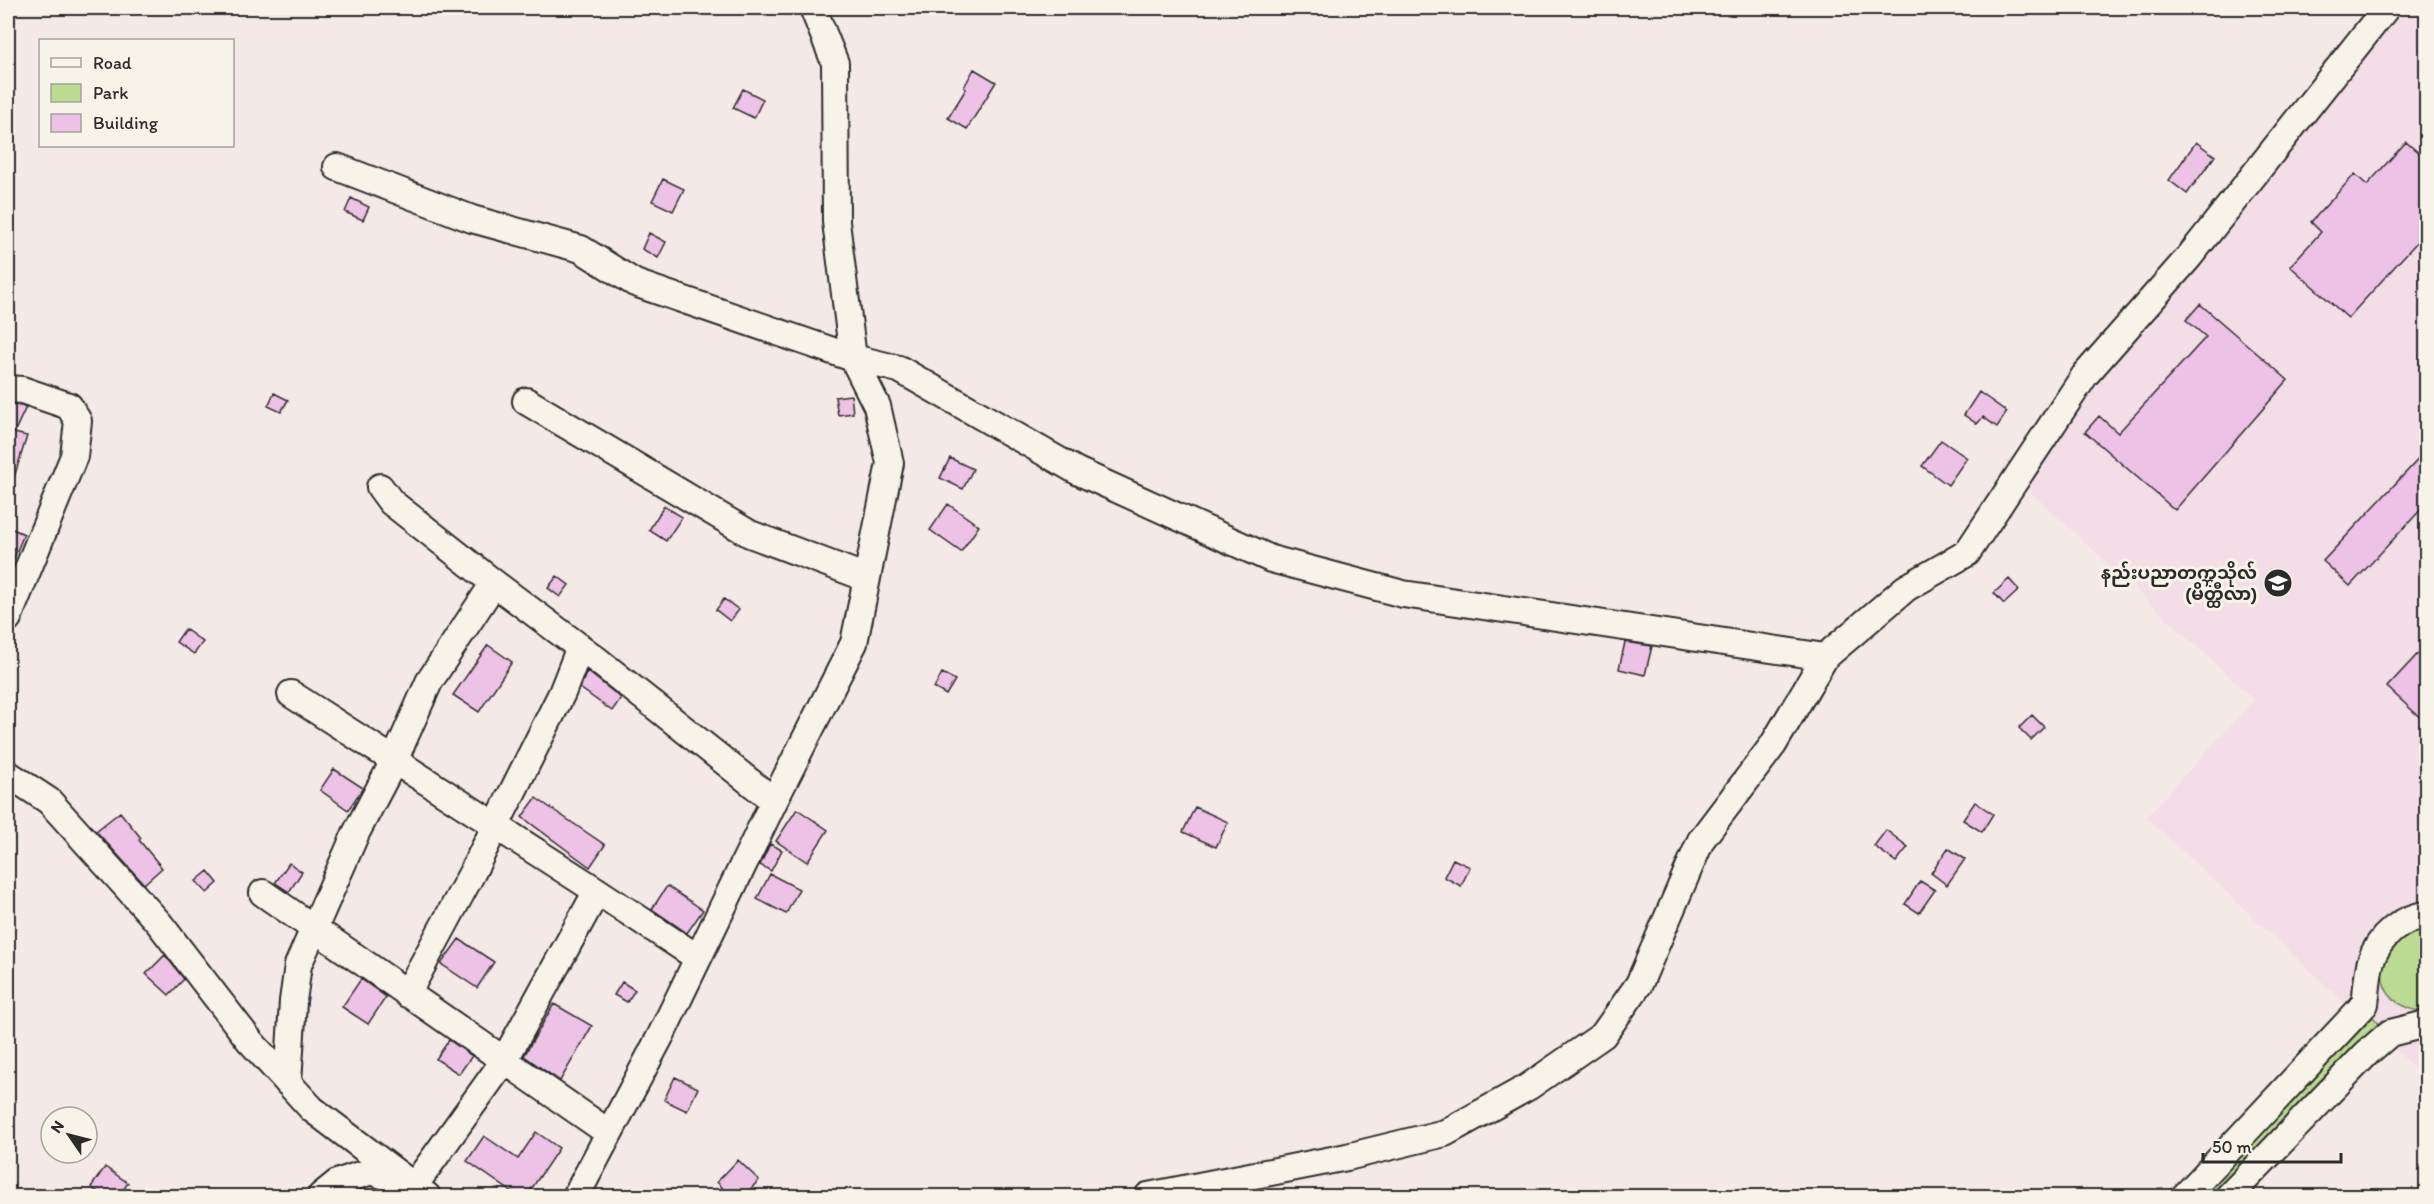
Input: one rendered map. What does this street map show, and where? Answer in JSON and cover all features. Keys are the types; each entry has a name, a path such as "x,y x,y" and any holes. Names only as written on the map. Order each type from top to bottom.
{"street":[{"path":"576,1197 661,1035 774,801 854,644 890,463 877,406 853,358 836,222 835,63 813,8"},
{"path":"1148,1197 1347,1157 1445,1133 1528,1087 1603,1035 1639,984 1701,840 1773,745 1825,657 1905,588 1966,553 2085,375 2189,256 2386,8"},
{"path":"336,167 472,219 581,249 635,283 853,358 899,369 1077,471 1271,560 1403,594 1825,657"},
{"path":"8,389 22,390 69,406 78,421 74,456 8,618"},
{"path":"526,401 750,534 867,578"},
{"path":"380,488 391,502 580,647 774,801"},
{"path":"288,1083 293,1001 298,965 356,834 394,761 429,682 494,583"},
{"path":"407,994 472,873 561,693 580,647"},
{"path":"291,694 698,958"},
{"path":"8,774 49,801 159,923 250,1041 312,1110 421,1191"},
{"path":"421,1191 504,1061 597,891"},
{"path":"263,893 609,1133"},
{"path":"2185,1197 2365,1004 2371,961 2385,936 2410,917 2427,915"},
{"path":"2229,1197 2367,1053 2390,1033 2427,1024"},
{"path":"321,1197 337,1183 371,1171 421,1191"}],"shaded area":[{"name":"နည်းပညာတက္ကသိုလ် (မိတ္ထီလာ)","path":"2397,8 2426,8 2426,1079 2146,817 2254,700 2003,466 2189,266"}],"green space":[{"path":"2413,929 2426,929 2425,1013 2401,1005 2390,995 2383,981 2382,966 2387,949"},
{"path":"2373,1017 2380,1025 2371,1037 2215,1196 2201,1196"}],"building":[{"path":"974,69 996,82 967,129 948,118 966,89 964,87"},
{"path":"743,89 763,99 754,118 733,108"},
{"path":"2196,142 2215,156 2187,194 2169,180"},
{"path":"2406,142 2427,160 2427,231 2348,318 2290,266 2321,232 2311,222 2355,174 2367,185"},
{"path":"663,179 684,189 673,211 652,201"},
{"path":"351,198 369,207 363,220 345,212"},
{"path":"649,233 666,242 658,258 642,249"},
{"path":"2200,304 2288,380 2175,510 2085,432 2099,416 2118,433 2206,337 2186,320"},
{"path":"1979,392 2007,412 1997,427 1983,417 1977,424 1964,415"},
{"path":"274,393 288,400 281,412 268,406"},
{"path":"851,395 853,413 838,415 835,397"},
{"path":"8,404 26,407 14,433 27,436 11,487 8,487"},
{"path":"1941,440 1967,458 1948,485 1922,466"},
{"path":"2427,450 2427,503 2350,586 2323,561"},
{"path":"950,458 973,469 963,489 940,478"},
{"path":"948,504 979,526 961,552 930,530"},
{"path":"664,506 682,517 666,541 649,530"},
{"path":"8,527 24,534 8,573"},
{"path":"557,576 569,585 560,597 548,588"},
{"path":"2009,579 2019,590 2004,604 1994,593"},
{"path":"724,599 739,610 730,621 716,610"},
{"path":"185,629 203,642 194,654 176,642"},
{"path":"1625,642 1652,646 1645,675 1619,669"},
{"path":"2427,644 2427,724 2387,687"},
{"path":"488,645 512,662 479,712 453,695"},
{"path":"587,671 621,698 612,711 580,688"},
{"path":"942,673 955,680 946,695 934,688"},
{"path":"2032,715 2044,727 2031,740 2019,728"},
{"path":"334,769 363,788 348,810 320,790"},
{"path":"536,798 605,845 590,867 522,817"},
{"path":"1975,802 1993,814 1982,832 1963,820"},
{"path":"1195,807 1228,822 1216,847 1183,832"},
{"path":"797,809 828,830 807,862 776,841"},
{"path":"120,812 162,868 144,884 96,831"},
{"path":"1886,830 1908,847 1896,862 1874,846"},
{"path":"770,844 782,850 771,871 760,865"},
{"path":"1948,848 1965,859 1947,885 1931,873"},
{"path":"1453,859 1470,867 1461,886 1444,877"},
{"path":"289,863 302,872 289,892 275,883"},
{"path":"208,871 218,883 207,893 196,881"},
{"path":"770,874 799,889 786,914 757,899"},
{"path":"1920,881 1935,890 1919,913 1905,904"},
{"path":"667,886 703,910 687,933 652,909"},
{"path":"459,939 494,962 477,988 441,964"},
{"path":"165,955 184,979 169,995 146,974"},
{"path":"361,979 386,997 368,1024 342,1007"},
{"path":"622,982 635,990 627,1002 614,995"},
{"path":"554,1004 592,1026 560,1081 524,1056"},
{"path":"449,1040 472,1056 459,1074 436,1059"},
{"path":"675,1077 698,1088 687,1111 664,1100"},
{"path":"536,1132 559,1148 526,1197 519,1197 467,1161 484,1136 518,1159"},
{"path":"738,1160 759,1180 743,1197 731,1197 717,1182"},
{"path":"105,1167 128,1183 118,1197 105,1197 91,1187"}],"place":[{"name":"နည်းပညာတက္ကသိုလ် (မိတ္ထီလာ)","path":"2278,583"}]}
